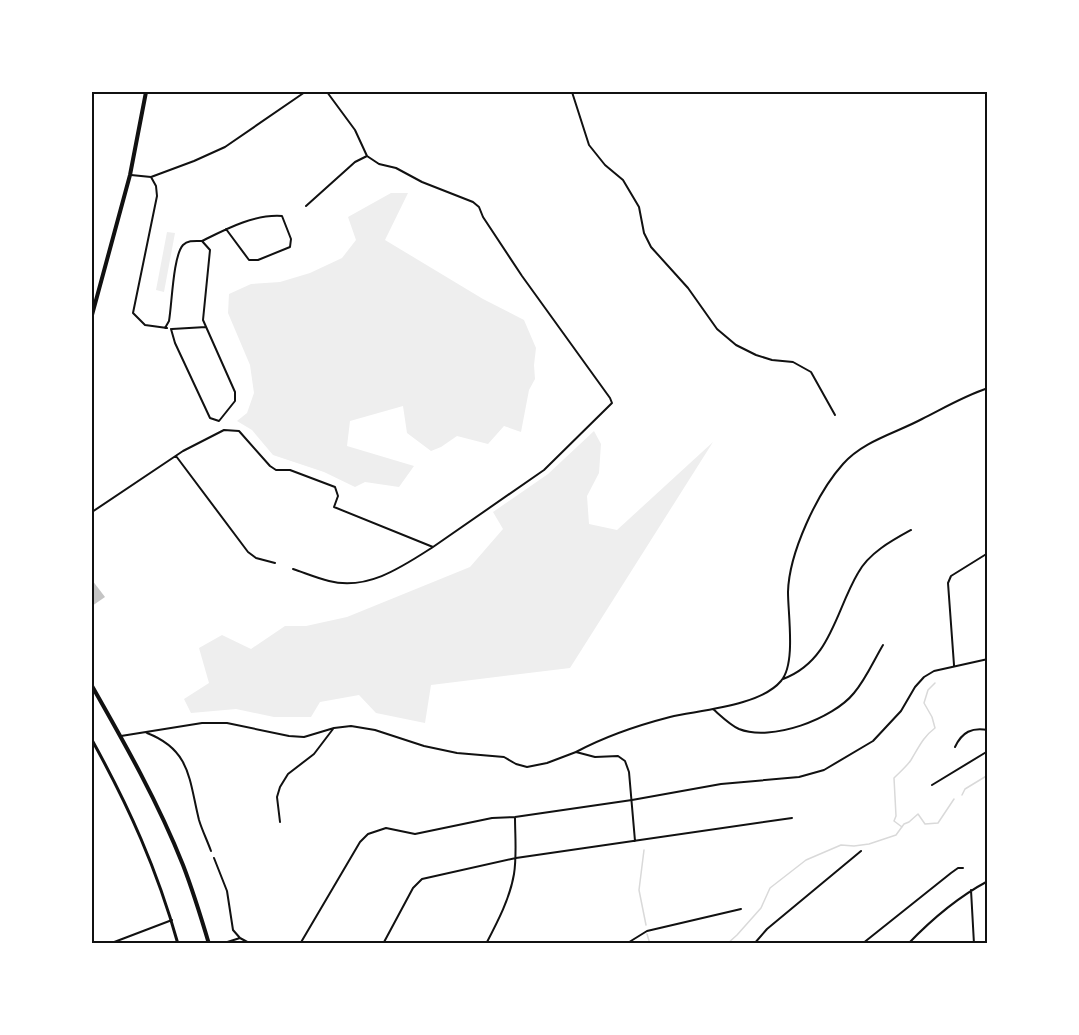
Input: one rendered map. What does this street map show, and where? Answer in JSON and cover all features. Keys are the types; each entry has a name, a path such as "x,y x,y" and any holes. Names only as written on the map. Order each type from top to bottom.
{"main road":[{"path":"92,315 130,175 146,92"},
{"path":"92,686 144,779 183,866 209,944"}],"street":[{"path":"130,175 151,177 225,147 305,92"},
{"path":"293,569 331,581 356,583 381,577 404,566 544,470 612,403 522,276 483,217 479,207 473,202 422,182 396,168 379,164 368,156 354,130 327,92"},
{"path":"572,92 589,145 605,165 623,180 634,198 639,207 644,233 651,247 688,288 717,329 736,345 756,355 772,360 793,362 811,372 835,415"},
{"path":"306,206 355,162 368,156"},
{"path":"151,177 156,186 157,196 133,314 145,325 171,329 206,327"},
{"path":"165,328 169,321 178,255 188,241 202,241 226,229 267,215 282,216 291,239 290,247 258,260 249,260 226,229"},
{"path":"171,329 175,343 210,418 219,421 235,401 235,392 203,320 210,250 202,241"},
{"path":"783,680 791,650 788,591 791,566 799,539 823,491 843,464 856,453 947,405 987,388"},
{"path":"92,512 176,456 224,430 239,431 276,470 290,470 335,487 338,496 334,507 433,547"},
{"path":"176,456 248,552 256,558 275,563"},
{"path":"121,736 202,723 227,723 288,736 304,737 334,728 359,727 457,753 504,757 527,767 547,763 668,718 758,697 771,690 802,669 827,642 858,573 867,561 887,544 911,530"},
{"path":"954,665 948,583 951,576 987,553"},
{"path":"713,709 740,729 765,733 796,728 848,700 856,692 883,645"},
{"path":"300,944 360,842 368,834 386,828 415,834 492,818 515,817 632,800 721,784 799,777 824,770 873,741 901,711 915,687 934,671 987,659"},
{"path":"280,822 277,797 280,787 288,774 314,754 334,728"},
{"path":"955,747 959,739 967,732 976,728 987,729"},
{"path":"146,733 160,738 185,765 191,778 200,822 211,850"},
{"path":"92,740 147,849 178,944"},
{"path":"932,785 987,751"},
{"path":"576,752 590,756 622,758 629,772 635,841"},
{"path":"486,944 509,894 516,858 515,817"},
{"path":"383,944 413,888 423,879 516,858 792,818"},
{"path":"754,944 767,929 861,850"},
{"path":"214,858 227,891 233,930 240,938 251,944"},
{"path":"862,944 951,873 958,868 963,868"},
{"path":"908,944 920,931 971,890 987,881"},
{"path":"971,890 974,944"},
{"path":"626,944 646,931 741,909"},
{"path":"110,944 172,920"},
{"path":"221,944 240,938"}],"shaded area":[{"path":"391,193 408,193 385,240 483,299 524,320 536,348 535,379 529,390 521,432 504,426 488,444 457,436 431,451 407,433 403,406 350,421 347,446 414,466 399,487 365,482 355,487 324,472 273,455 252,430 237,421 247,413 254,393 250,365 228,313 229,294 251,284 280,282 310,273 342,258 356,240 348,217"},
{"path":"167,232 175,233 164,292 156,290"},
{"path":"594,431 601,444 599,473 587,496 589,524 617,530 713,442 570,668 431,685 425,723 376,713 359,695 320,702 311,717 274,717 236,709 191,713 184,699 209,683 199,648 222,635 251,649 285,626 306,626 347,617 470,567 503,529 493,512 548,474"}],"building":[{"path":"92,580 105,597 92,606"}],"waterway":[{"path":"902,827 894,821 896,816 894,778 935,728 924,703 928,690 935,683"},
{"path":"962,795 965,789 988,775"},
{"path":"727,944 761,908 770,888 806,860 841,845 869,844 896,835 904,824 918,814 925,824 938,823 954,799"},
{"path":"644,850 639,890 646,925"},
{"path":"647,934 650,944"}]}
